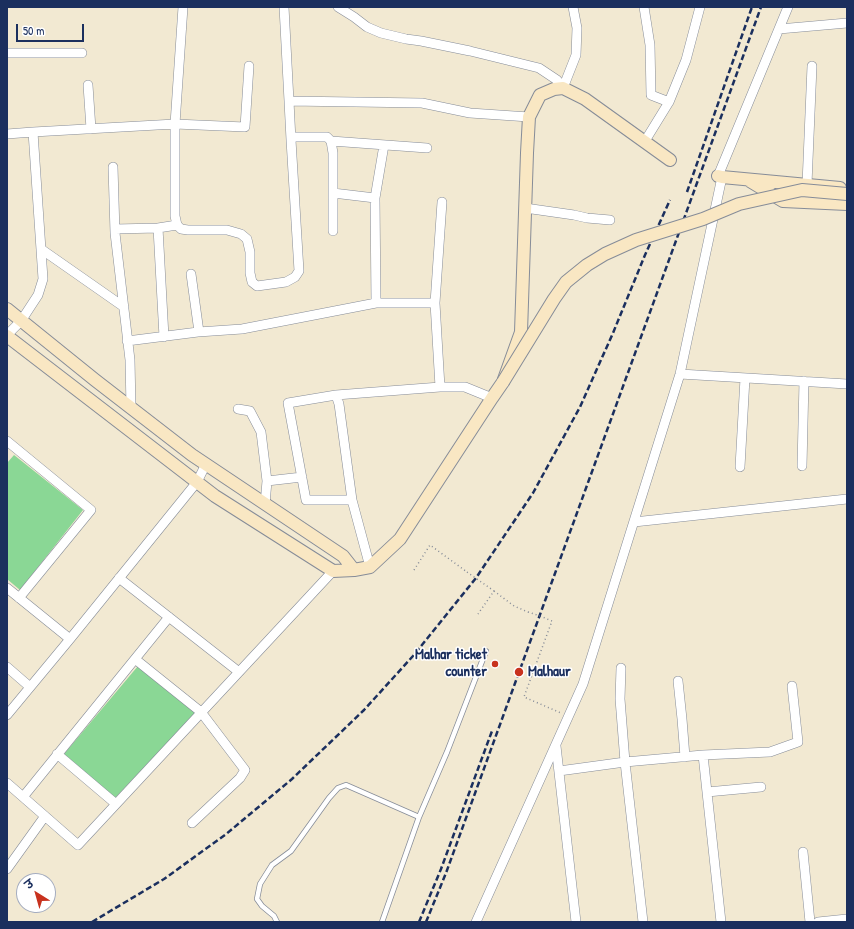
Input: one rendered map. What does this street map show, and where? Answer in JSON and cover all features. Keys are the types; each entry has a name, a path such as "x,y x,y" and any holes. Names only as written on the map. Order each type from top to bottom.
{"street":[{"path":"184,7 175,124 175,216 177,225 181,229 188,230 227,230 241,234 247,239 250,252 250,274 252,282 257,286 286,282 295,277 299,271 284,7"},
{"path":"338,7 367,27 381,32 406,39 470,51 539,68 557,80 563,88 585,99 670,160"},
{"path":"563,88 576,55 577,28 573,7"},
{"path":"644,7 650,44 651,95 669,102"},
{"path":"645,141 669,102 686,60 700,7"},
{"path":"476,922 583,684 680,374 720,177 788,7"},
{"path":"779,29 847,23"},
{"path":"7,53 82,53"},
{"path":"7,134 175,124 245,128 249,66"},
{"path":"807,184 812,66"},
{"path":"88,85 91,129"},
{"path":"502,382 521,332 529,117 540,95 554,89 563,88"},
{"path":"289,101 422,103 470,113 529,117"},
{"path":"33,132 43,279 38,295 21,321 7,335 215,496 333,571 354,570 370,567 400,539 492,398 554,299 566,282 587,265 604,254 636,240 702,219 739,204 802,190 847,194"},
{"path":"291,137 327,137 331,141 333,153 333,231"},
{"path":"331,141 427,148"},
{"path":"376,303 375,198 384,145"},
{"path":"113,167 115,229 130,360 131,408"},
{"path":"720,177 847,188"},
{"path":"747,179 783,201 847,204"},
{"path":"333,193 375,198"},
{"path":"440,387 435,303 442,202"},
{"path":"525,208 587,218 610,220"},
{"path":"115,229 158,228 177,225"},
{"path":"158,228 164,337"},
{"path":"41,249 124,307"},
{"path":"191,274 199,332"},
{"path":"127,342 199,332 242,329 376,303 435,303"},
{"path":"8,312 192,455 343,556 354,570"},
{"path":"680,374 804,381 846,385"},
{"path":"740,467 745,378"},
{"path":"802,466 804,381"},
{"path":"352,500 306,500 288,403 336,395 440,387 465,387 492,398"},
{"path":"336,395 339,404 352,500 370,567"},
{"path":"238,409 250,411 261,432 267,481 265,504"},
{"path":"8,445 91,510 19,598"},
{"path":"7,715 197,482 206,464"},
{"path":"267,481 302,477"},
{"path":"243,514 254,496"},
{"path":"634,522 847,499"},
{"path":"7,783 78,845 333,571 343,556"},
{"path":"119,578 239,672"},
{"path":"7,588 70,639"},
{"path":"23,797 169,618"},
{"path":"135,659 202,712 245,770 240,778 192,823"},
{"path":"7,667 30,687"},
{"path":"621,668 620,699 624,762 644,922"},
{"path":"678,681 685,757"},
{"path":"559,771 624,762 703,755 770,752 798,742 792,686"},
{"path":"556,745 576,922"},
{"path":"58,754 116,804"},
{"path":"703,755 721,922"},
{"path":"707,792 761,787"},
{"path":"8,865 45,816"},
{"path":"802,852 810,922"},
{"path":"818,922 847,919"}],"lane":[{"path":"382,922 419,817 447,752 486,651"},
{"path":"277,922 274,916 262,906 257,899 260,884 272,865 291,851 329,798 338,788 346,785 419,817"}],"path":[{"path":"414,570 430,545 514,606 552,621 524,697 568,716"},
{"path":"478,614 494,591"}],"green space":[{"path":"14,455 83,510 20,590 7,579 7,463"},
{"path":"138,666 196,713 115,798 64,754"}],"railway":[{"path":"687,192 752,7"},
{"path":"426,922 446,873 761,7"},
{"path":"92,922 164,879 225,835 292,779 364,710 413,656 476,578 533,493 580,407 670,200"},
{"path":"419,922 441,869 492,731"}],"place":[{"name":"Malhar ticket counter","path":"495,664"},
{"name":"Malhaur","path":"519,672"}]}
